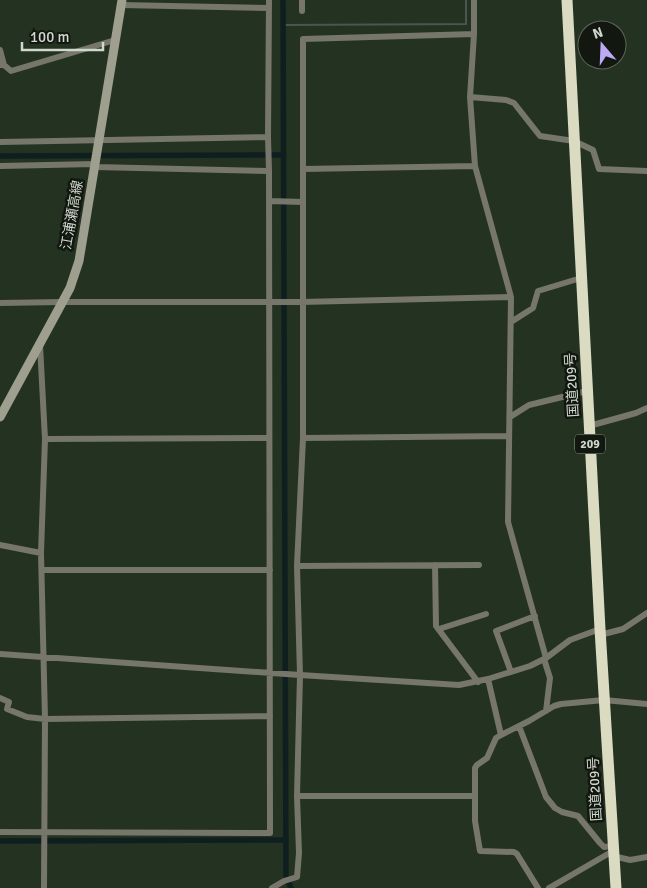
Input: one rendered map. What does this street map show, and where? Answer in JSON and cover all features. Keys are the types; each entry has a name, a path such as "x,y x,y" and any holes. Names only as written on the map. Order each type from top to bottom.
{"highway":[{"name":"国道209号","path":"567,0 600,632 616,888"}],"main road":[{"name":"江浦瀬高線","path":"0,417 3,406 62,302 79,260 121,3"}],"street":[{"path":"0,832 270,833 272,673 269,438 271,201 268,137 269,0"},
{"path":"302,0 302,11"},
{"path":"474,0 470,97 476,166 511,297 508,522 535,616 550,678 546,711"},
{"path":"121,3 269,8"},
{"path":"272,888 297,876 299,853 297,796 300,675 297,566 303,438 303,39 474,34"},
{"path":"0,50 2,65 12,71 115,40"},
{"path":"470,97 506,100 514,103 540,136 574,141 593,150 599,169 647,171"},
{"path":"0,142 98,142 268,137"},
{"path":"0,166 95,166 269,171"},
{"path":"303,169 476,166"},
{"path":"271,201 302,202"},
{"path":"511,322 533,308 538,291 581,278"},
{"path":"0,303 270,303 511,297"},
{"path":"40,343 45,439 41,554 45,719 44,888"},
{"path":"510,417 529,405 587,391"},
{"path":"589,426 636,413 647,408"},
{"path":"303,438 510,436"},
{"path":"45,439 269,438"},
{"path":"0,545 41,554"},
{"path":"297,566 479,565"},
{"path":"435,566 436,626 478,682"},
{"path":"42,570 270,570"},
{"path":"0,654 459,684 478,682 530,666 545,659 570,640 600,632 623,629 647,613"},
{"path":"439,629 486,614"},
{"path":"511,672 496,632 535,616"},
{"path":"488,679 501,735"},
{"path":"0,698 9,702 7,709 27,717 45,719 270,716"},
{"path":"538,888 518,854 514,852 480,851 475,821 475,768 487,758 496,738 554,706 604,700 647,704"},
{"path":"519,726 550,803 562,812 578,816 604,847 630,860 647,857"},
{"path":"297,796 474,796"},
{"path":"549,888 613,851"}],"waterway":[{"path":"283,0 286,876 291,888"},
{"path":"283,25 466,24 466,0"},
{"path":"0,156 284,155"},
{"path":"0,841 286,840"}]}
